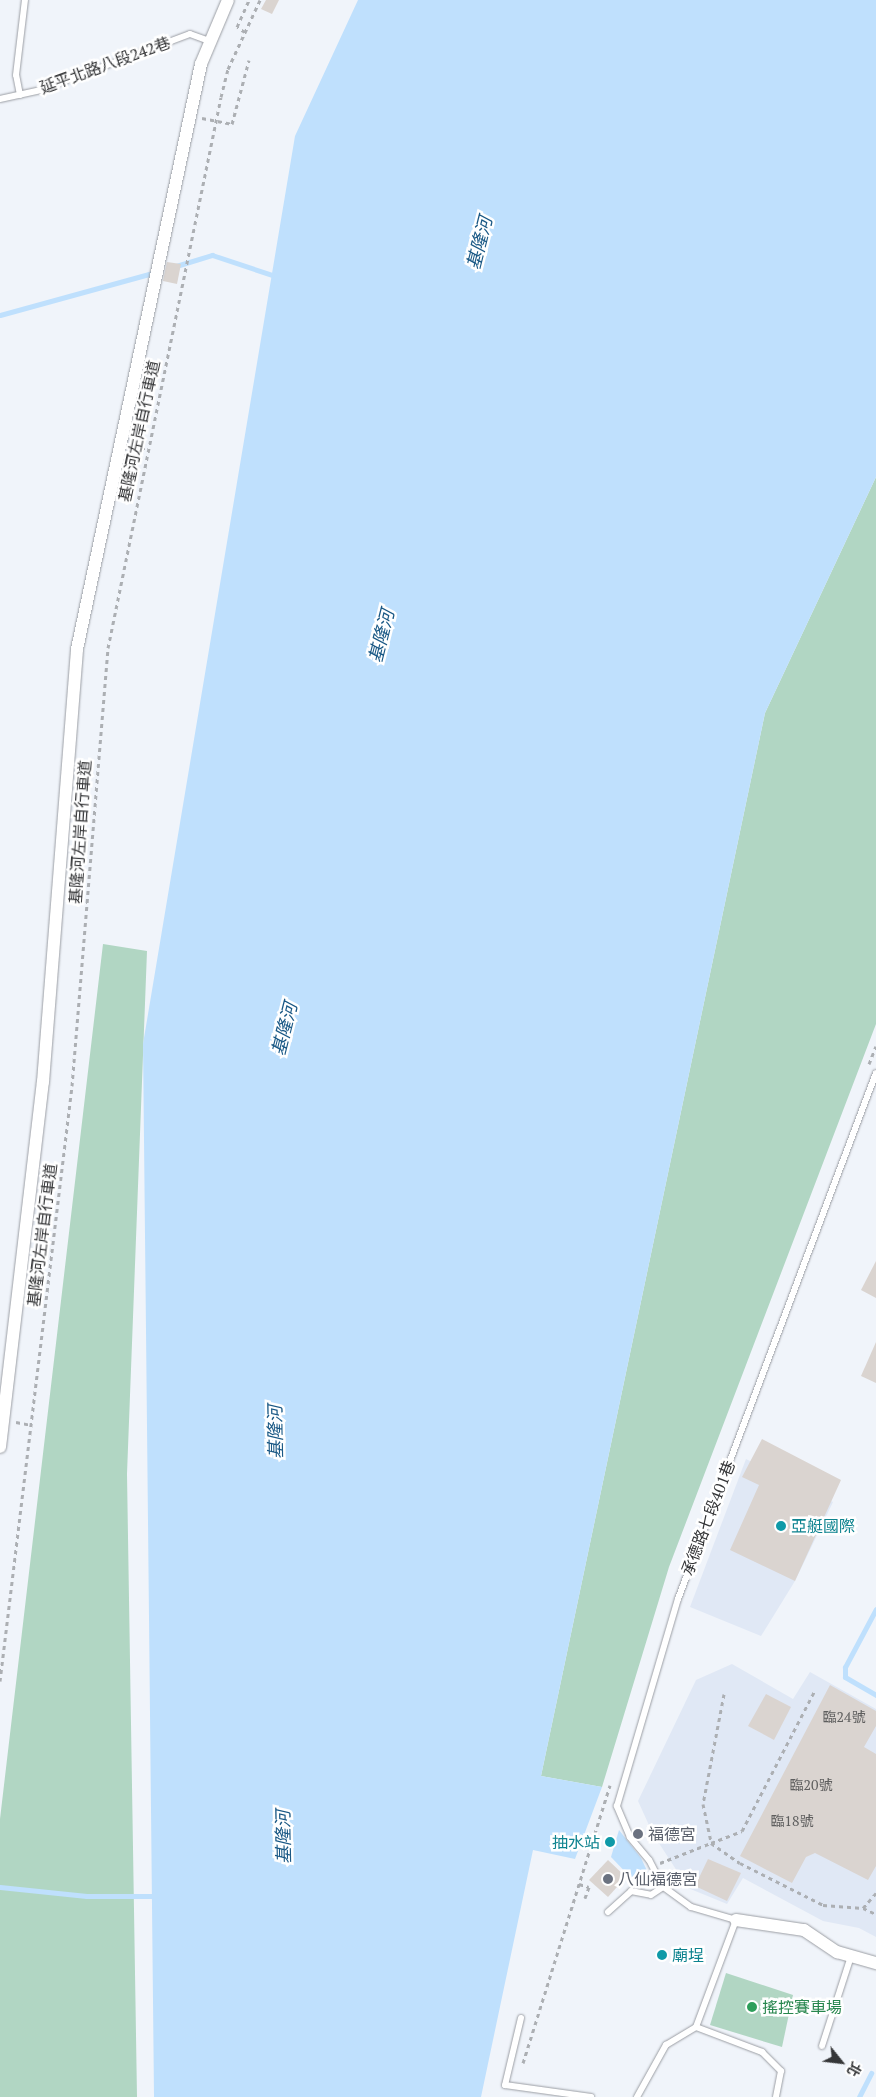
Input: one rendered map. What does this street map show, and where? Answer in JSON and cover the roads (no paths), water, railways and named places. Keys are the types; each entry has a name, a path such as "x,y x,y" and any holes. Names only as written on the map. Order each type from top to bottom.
{"street":[{"path":"0,1448 43,1082 77,650 209,41 228,0"},
{"path":"736,1920 804,1930 851,1956 876,1963"}],"lane":[{"path":"20,95 16,75 25,0"},
{"name":"延平北路八段242巷","path":"0,100 20,95 190,34 209,41"},
{"name":"承德路七段401巷","path":"736,1920 691,1908 663,1887 652,1866 630,1837 617,1806 628,1761 678,1599 876,1072"},
{"path":"608,1912 631,1891 651,1895 663,1887"},
{"path":"637,2097 666,2045 696,2026 736,1920"},
{"path":"822,2046 851,1956"},
{"path":"522,2018 505,2085 515,2088 591,2097"},
{"path":"696,2026 762,2052 781,2071 776,2097"}],"water":[{"name":"基隆河","path":"358,0 876,0 876,477 765,713 541,1776 602,1787 575,1859 533,1850 481,2097 154,2097 143,1044 295,136"},
{"path":"619,1830 641,1858 649,1875 646,1885 633,1880 611,1857"}],"waterway":[{"path":"176,266 212,255 272,275"},
{"path":"0,315 156,272"},
{"path":"876,1609 845,1667 845,1677 876,1695"},
{"path":"0,1887 87,1896 157,1896"},
{"path":"859,2097 871,2073"}],"place":[{"name":"亞艇國際","path":"781,1526"},
{"name":"福德宮","path":"638,1834"},
{"name":"抽水站","path":"610,1842"},
{"name":"八仙福德宮","path":"608,1879"},
{"name":"廟埕","path":"662,1955"},
{"name":"搖控賽車場","path":"752,2007"}]}
